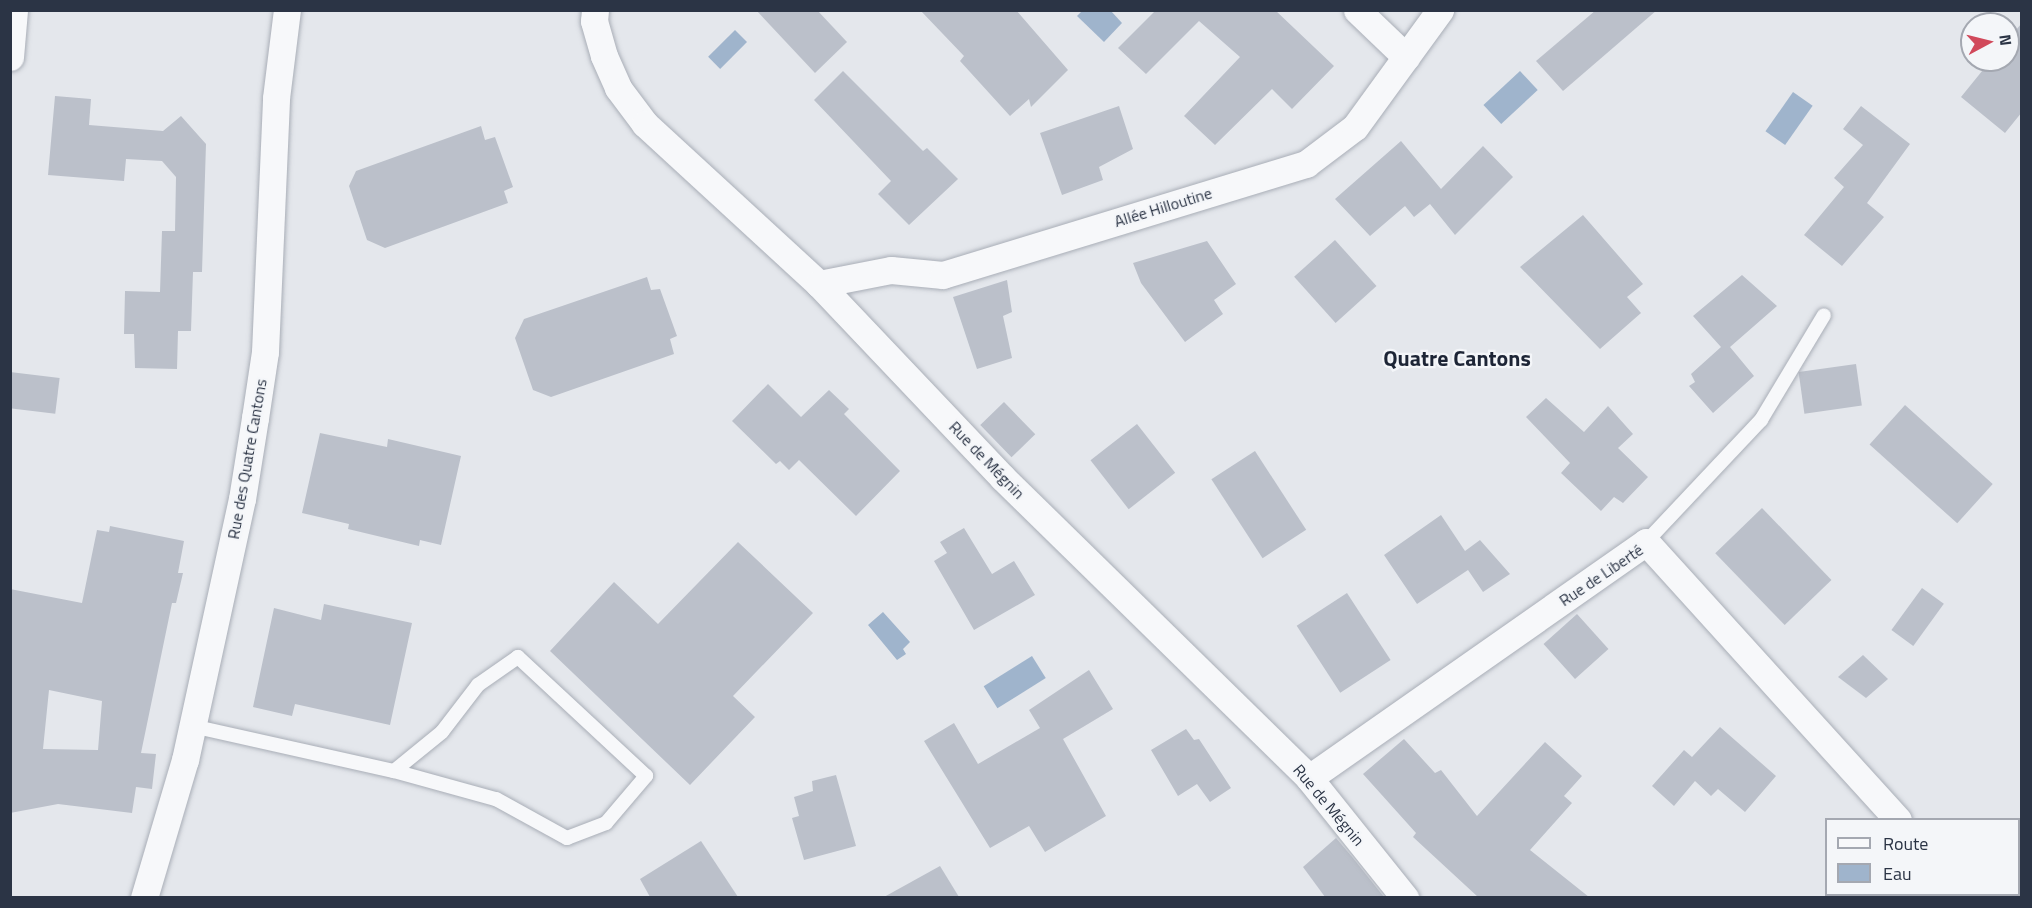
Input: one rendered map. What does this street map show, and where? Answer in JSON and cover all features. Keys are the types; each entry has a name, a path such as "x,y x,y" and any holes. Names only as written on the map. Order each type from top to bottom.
{"street":[{"path":"10,57 14,10"},
{"name":"Rue des Quatre Cantons","path":"144,897 192,726 242,499 265,352 276,98 287,10"},
{"name":"Rue de Mégnin","path":"595,10 594,21 604,56 618,88 645,124 819,284 1003,478 1309,778 1405,897"},
{"path":"1357,10 1406,57"},
{"name":"Allée Hilloutine","path":"819,284 891,270 943,275 1306,164 1355,127 1440,10"},
{"name":"Rue de Liberté","path":"1309,778 1646,542 1897,818"}],"lane":[{"path":"1646,542 1761,420 1824,315"},
{"path":"192,726 394,771 496,799 567,838 606,823 646,776 518,657 478,685 442,732 394,771"}],"water":[{"path":"1082,11 1111,11 1122,23 1104,42 1077,16"},
{"path":"735,30 747,42 720,69 708,57"},
{"path":"1520,71 1538,90 1501,124 1483,105"},
{"path":"1793,92 1813,106 1785,145 1765,131"},
{"path":"883,612 910,642 903,649 906,654 897,660 868,625"},
{"path":"1032,656 1046,678 997,708 984,686"}],"building":[{"path":"756,10 817,10 847,42 815,73"},
{"path":"920,10 1016,10 1068,70 1031,107 1029,99 1010,116 960,61 964,56"},
{"path":"1156,10 1275,10 1334,66 1292,109 1272,89 1215,145 1184,116 1240,57 1199,21 1146,74 1118,48"},
{"path":"1596,10 1657,10 1563,91 1536,61"},
{"path":"2022,23 2022,112 2005,133 1961,97 1981,72 2020,72 2020,25"},
{"path":"843,71 923,151 927,148 958,179 909,225 878,194 891,181 814,100"},
{"path":"55,96 91,99 89,125 163,131 181,116 206,144 202,272 193,272 191,331 178,331 177,369 135,368 134,334 124,334 125,291 160,292 162,231 175,231 176,177 162,161 126,159 124,181 48,175"},
{"path":"1119,106 1133,149 1099,167 1103,180 1062,195 1040,133"},
{"path":"1861,106 1910,144 1867,203 1884,217 1842,266 1804,235 1844,187 1834,178 1863,145 1843,129"},
{"path":"481,126 485,140 495,137 513,187 504,191 508,203 385,248 367,240 349,186 356,171"},
{"path":"1401,141 1441,189 1483,146 1513,177 1455,235 1430,204 1414,217 1405,206 1370,236 1335,199"},
{"path":"1583,215 1643,284 1627,297 1641,313 1600,349 1520,267"},
{"path":"1335,240 1376,286 1336,323 1294,277"},
{"path":"1207,241 1236,284 1214,300 1223,314 1185,342 1141,283 1133,263"},
{"path":"1742,275 1777,306 1730,347 1754,376 1713,413 1689,386 1695,382 1691,374 1721,347 1693,316"},
{"path":"647,277 651,290 660,289 677,336 670,339 674,354 551,397 533,390 515,338 524,319"},
{"path":"1007,280 1012,312 1003,316 1012,358 977,369 953,297"},
{"path":"1856,364 1862,406 1804,414 1799,372"},
{"path":"10,372 60,378 55,414 10,408"},
{"path":"768,384 801,417 829,390 849,409 844,414 900,471 856,516 799,460 789,470 780,461 776,464 732,421"},
{"path":"1546,398 1584,432 1608,406 1633,434 1618,448 1648,477 1623,503 1614,497 1601,511 1561,473 1570,463 1526,417"},
{"path":"1004,402 1035,434 1012,457 980,425"},
{"path":"1905,405 1993,484 1957,523 1870,444"},
{"path":"1137,424 1175,473 1129,509 1091,460"},
{"path":"320,433 387,447 388,439 461,456 441,545 420,540 419,546 348,529 349,524 302,513"},
{"path":"1255,451 1306,530 1263,558 1211,479"},
{"path":"1762,508 1831,580 1785,625 1715,553"},
{"path":"1441,515 1465,551 1480,540 1510,574 1483,592 1468,570 1417,604 1384,555"},
{"path":"110,526 184,541 178,573 183,573 176,603 172,603 141,753 156,754 152,789 136,787 132,813 58,804 10,813 10,589 82,603 97,530 109,532","holes":["49,690 102,701 98,750 43,749"]},
{"path":"964,528 992,574 1014,561 1035,595 974,630 934,561 947,553 940,542"},
{"path":"738,542 813,613 733,696 755,717 690,785 550,651 614,582 658,624"},
{"path":"1922,588 1944,604 1913,646 1891,630"},
{"path":"1347,593 1391,660 1340,693 1297,626"},
{"path":"324,604 412,623 390,725 295,704 292,716 253,707 274,608 321,620"},
{"path":"1577,614 1608,649 1575,679 1544,644"},
{"path":"1863,655 1888,679 1866,698 1838,677"},
{"path":"1089,670 1113,709 1063,739 1106,816 1045,852 1029,826 990,848 924,741 954,723 978,764 1040,728 1029,710"},
{"path":"1720,727 1776,776 1745,812 1718,789 1711,796 1695,781 1674,806 1652,786 1684,750 1692,757"},
{"path":"1186,729 1194,740 1199,739 1231,788 1210,802 1197,784 1178,796 1151,750"},
{"path":"1404,739 1435,773 1441,770 1477,816 1545,742 1582,776 1564,796 1572,803 1530,850 1589,897 1478,897 1413,837 1416,833 1363,774"},
{"path":"836,775 856,846 804,860 792,818 799,816 794,797 813,791 812,781"},
{"path":"1336,838 1384,897 1325,897 1303,867"},
{"path":"701,841 738,897 650,897 640,879"},
{"path":"940,866 959,897 884,897"}],"district":[{"name":"Quatre Cantons","path":"1457,359"}]}
